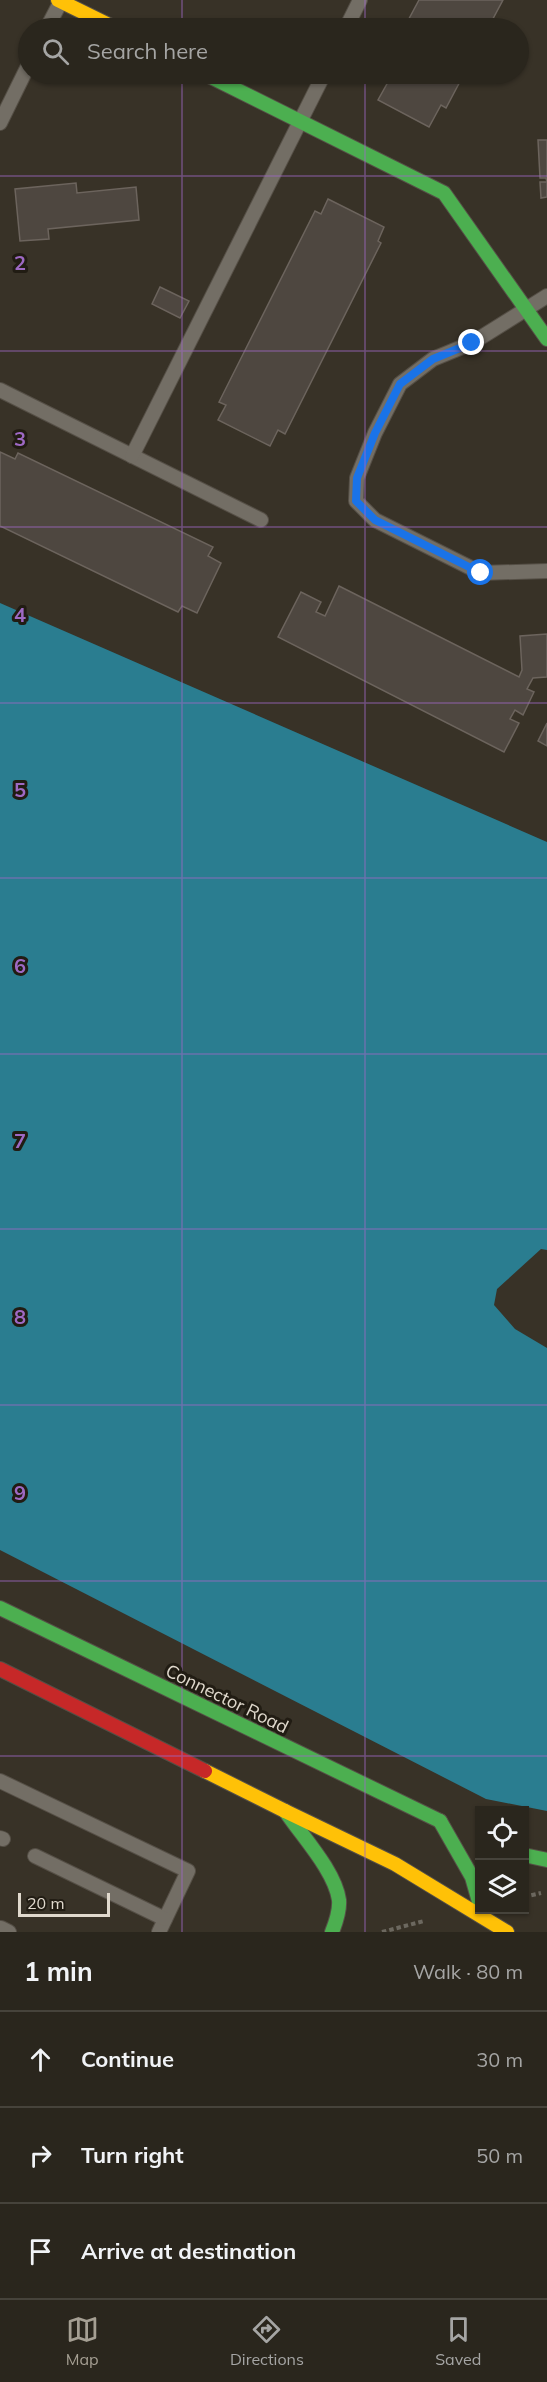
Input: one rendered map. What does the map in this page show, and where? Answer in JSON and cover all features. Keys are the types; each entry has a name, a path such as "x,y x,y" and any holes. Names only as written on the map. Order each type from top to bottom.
{"main road":[{"path":"60,0 95,18"},
{"path":"225,84 444,193 547,339"},
{"name":"Connector Road","path":"0,1608 460,1830"},
{"path":"0,1669 395,1864 475,1907"},
{"path":"285,1811 330,1877 339,1899 338,1916 332,1932"},
{"path":"440,1821 472,1877 475,1888"},
{"path":"529,1857 547,1860"},
{"path":"479,1932 481,1914"},
{"path":"486,1914 507,1932"}],"lane":[{"path":"52,18 60,0"},
{"path":"351,18 360,0"},
{"path":"0,123 19,84"},
{"path":"132,456 319,84"},
{"path":"547,296 472,343 433,359 400,384 375,433 357,478 356,501 375,520 481,573 547,571"},
{"path":"0,390 261,520"},
{"path":"0,1780 188,1871 162,1926 35,1856"}],"path":[{"path":"529,1896 547,1892"},
{"path":"382,1932 427,1920"}],"water":[{"path":"0,603 547,842 547,1250 541,1249 497,1289 494,1305 515,1329 547,1348 547,1811 486,1799 0,1550"}],"building":[{"path":"419,0 503,0 493,18 409,18"},
{"path":"387,84 459,84 446,108 441,105 429,127 378,100"},
{"path":"538,140 547,140 547,182 546,178 540,178"},
{"path":"540,182 547,182 547,197 541,198"},
{"path":"76,183 77,193 136,187 139,220 48,229 49,239 20,241 15,189"},
{"path":"328,199 384,227 378,241 381,243 285,434 278,430 270,446 218,420 226,405 219,402 315,211 321,214"},
{"path":"160,287 189,301 180,318 152,304"},
{"path":"0,452 15,459 18,453 213,547 208,556 221,563 197,613 182,606 178,612 0,526"},
{"path":"339,586 519,677 522,670 520,636 547,634 547,677 533,678 527,689 534,692 523,715 515,710 510,719 519,723 504,752 278,637 301,592 321,602 316,612 325,616"},
{"path":"547,723 547,746 538,741"}],"traffic: fast":[{"path":"225,84 444,193 547,339"},
{"path":"0,1608 440,1821"},
{"path":"286,1812 325,1866 336,1889 339,1908 332,1932"},
{"path":"440,1821 472,1877 475,1888"},
{"path":"529,1856 547,1860"}],"traffic: slow":[{"path":"58,0 95,18"},
{"path":"205,1771 285,1811"},
{"path":"285,1811 395,1864 507,1932"}],"traffic: jam":[{"path":"0,1669 205,1771"}],"route":[{"path":"472,343 433,359 400,384 375,433 357,478 356,501 375,520 481,573"}]}
